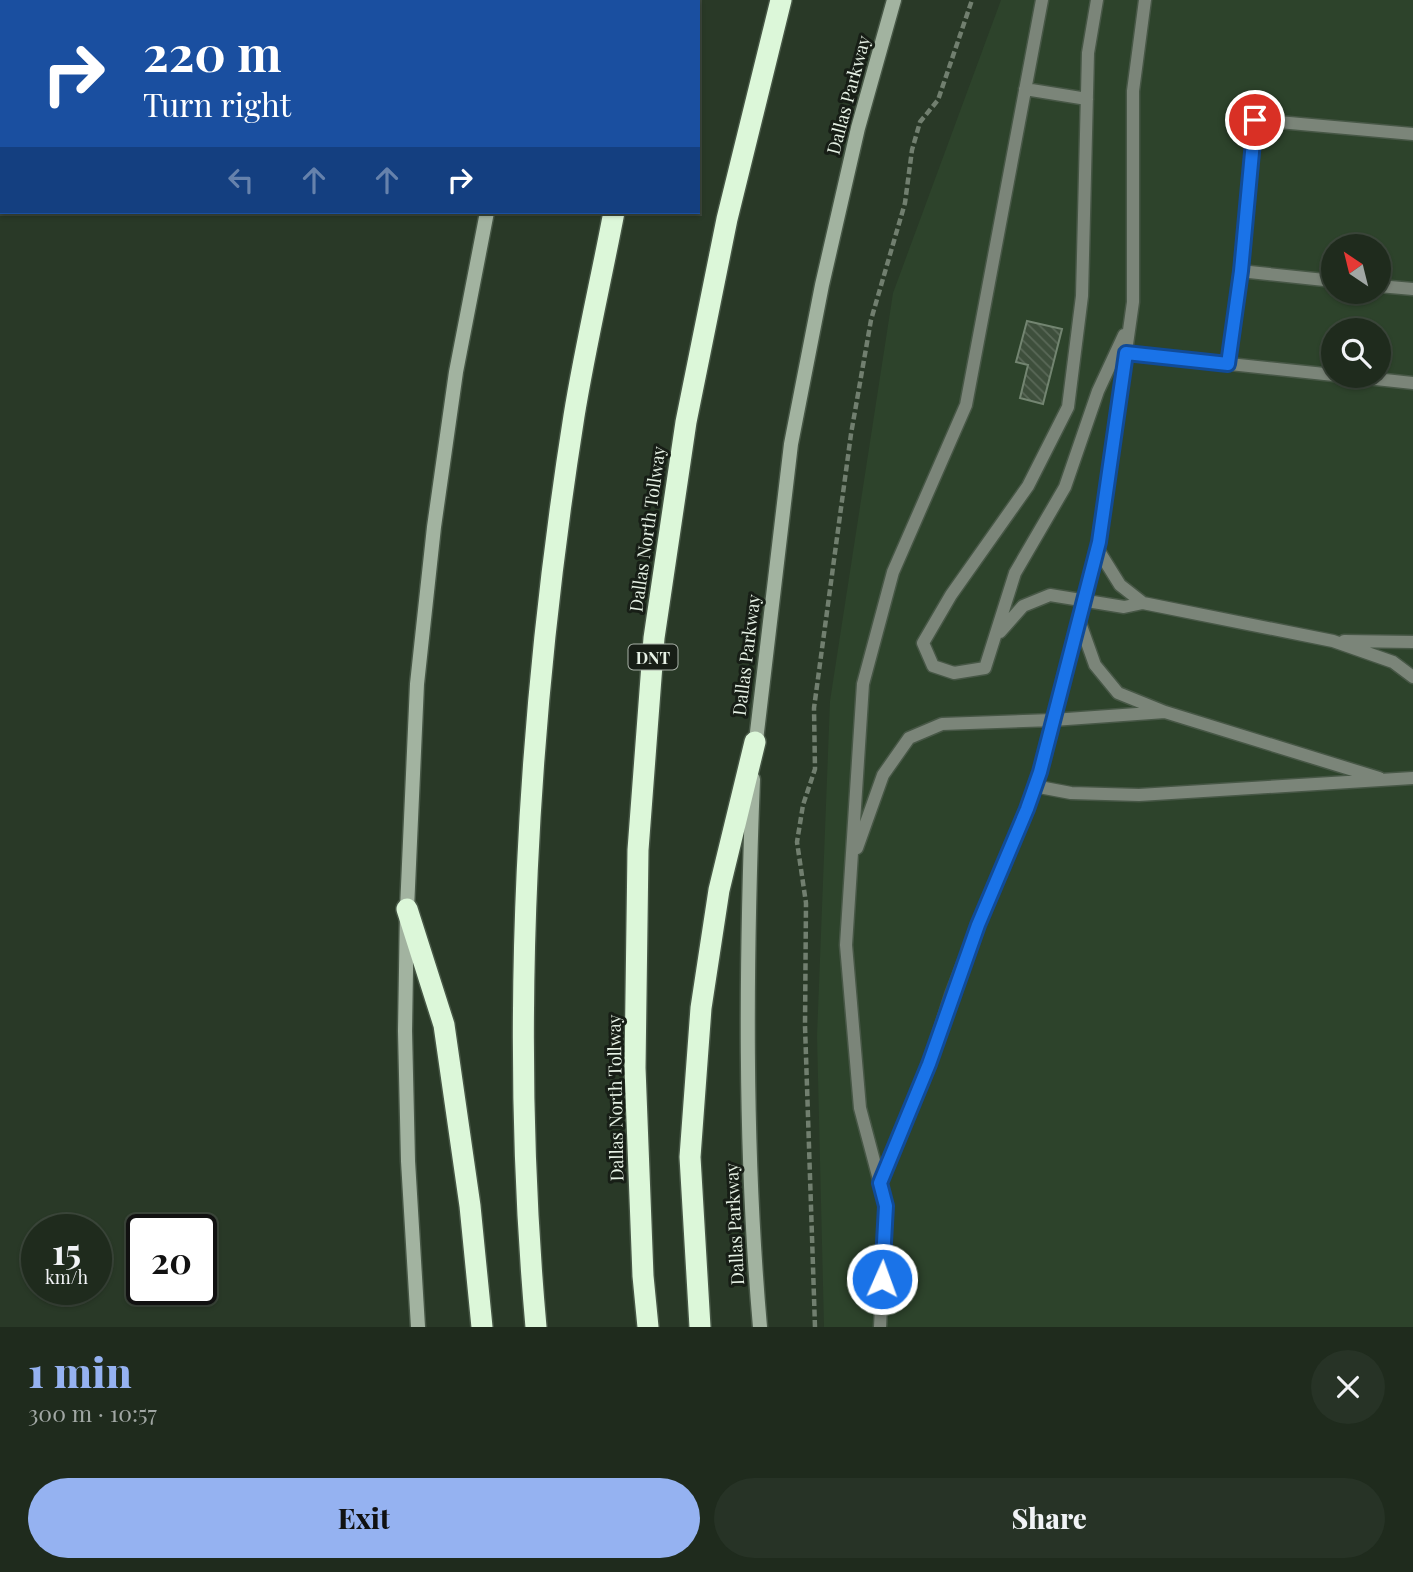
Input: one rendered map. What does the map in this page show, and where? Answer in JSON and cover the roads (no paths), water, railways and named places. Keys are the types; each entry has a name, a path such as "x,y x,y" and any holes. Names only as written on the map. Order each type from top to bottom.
{"highway":[{"name":"Dallas North Tollway","path":"648,1327 643,1276 635,1068 638,850 654,638 685,422 727,219 781,0"},
{"path":"536,1327 531,1265 524,1048 530,836 547,618 572,428 614,214"},
{"path":"700,1327 690,1157 701,1008 719,890 755,742"},
{"path":"407,909 444,1025 470,1206 482,1327"}],"main road":[{"name":"Dallas Parkway","path":"760,1327 753,1243 747,1084 749,886 755,742 794,431 822,285 858,128 894,0"},
{"path":"418,1327 408,1161 405,1031 407,909 417,684 434,527 456,372 487,214"}],"lane":[{"path":"880,1327 886,1206 860,1108 846,945 863,684 893,572 967,405 1042,0"},
{"path":"1097,0 1088,53 1082,296 1068,407 1028,486 951,595 923,643 933,666 954,673 985,668 1015,573 1065,487 1098,391 1130,323"},
{"path":"880,1183 929,1064 978,925 1027,809 1097,548 1133,302 1133,90 1145,0"},
{"path":"1025,89 1087,99"},
{"path":"1228,364 1241,271 1255,120 1413,134"},
{"path":"1241,271 1321,280"},
{"path":"1391,287 1413,289"},
{"path":"1126,353 1321,374"},
{"path":"1391,381 1413,383"},
{"path":"1097,548 1120,585 1143,603"},
{"path":"995,637 1024,606 1050,595 1124,607 1143,603 1333,641 1393,662 1413,677"},
{"path":"1079,620 1095,665 1118,693 1165,712 1386,780"},
{"path":"1333,641 1413,642"},
{"path":"852,865 883,775 909,738 942,724 1165,712"},
{"path":"1034,786 1071,793 1139,795 1413,778"}]}
